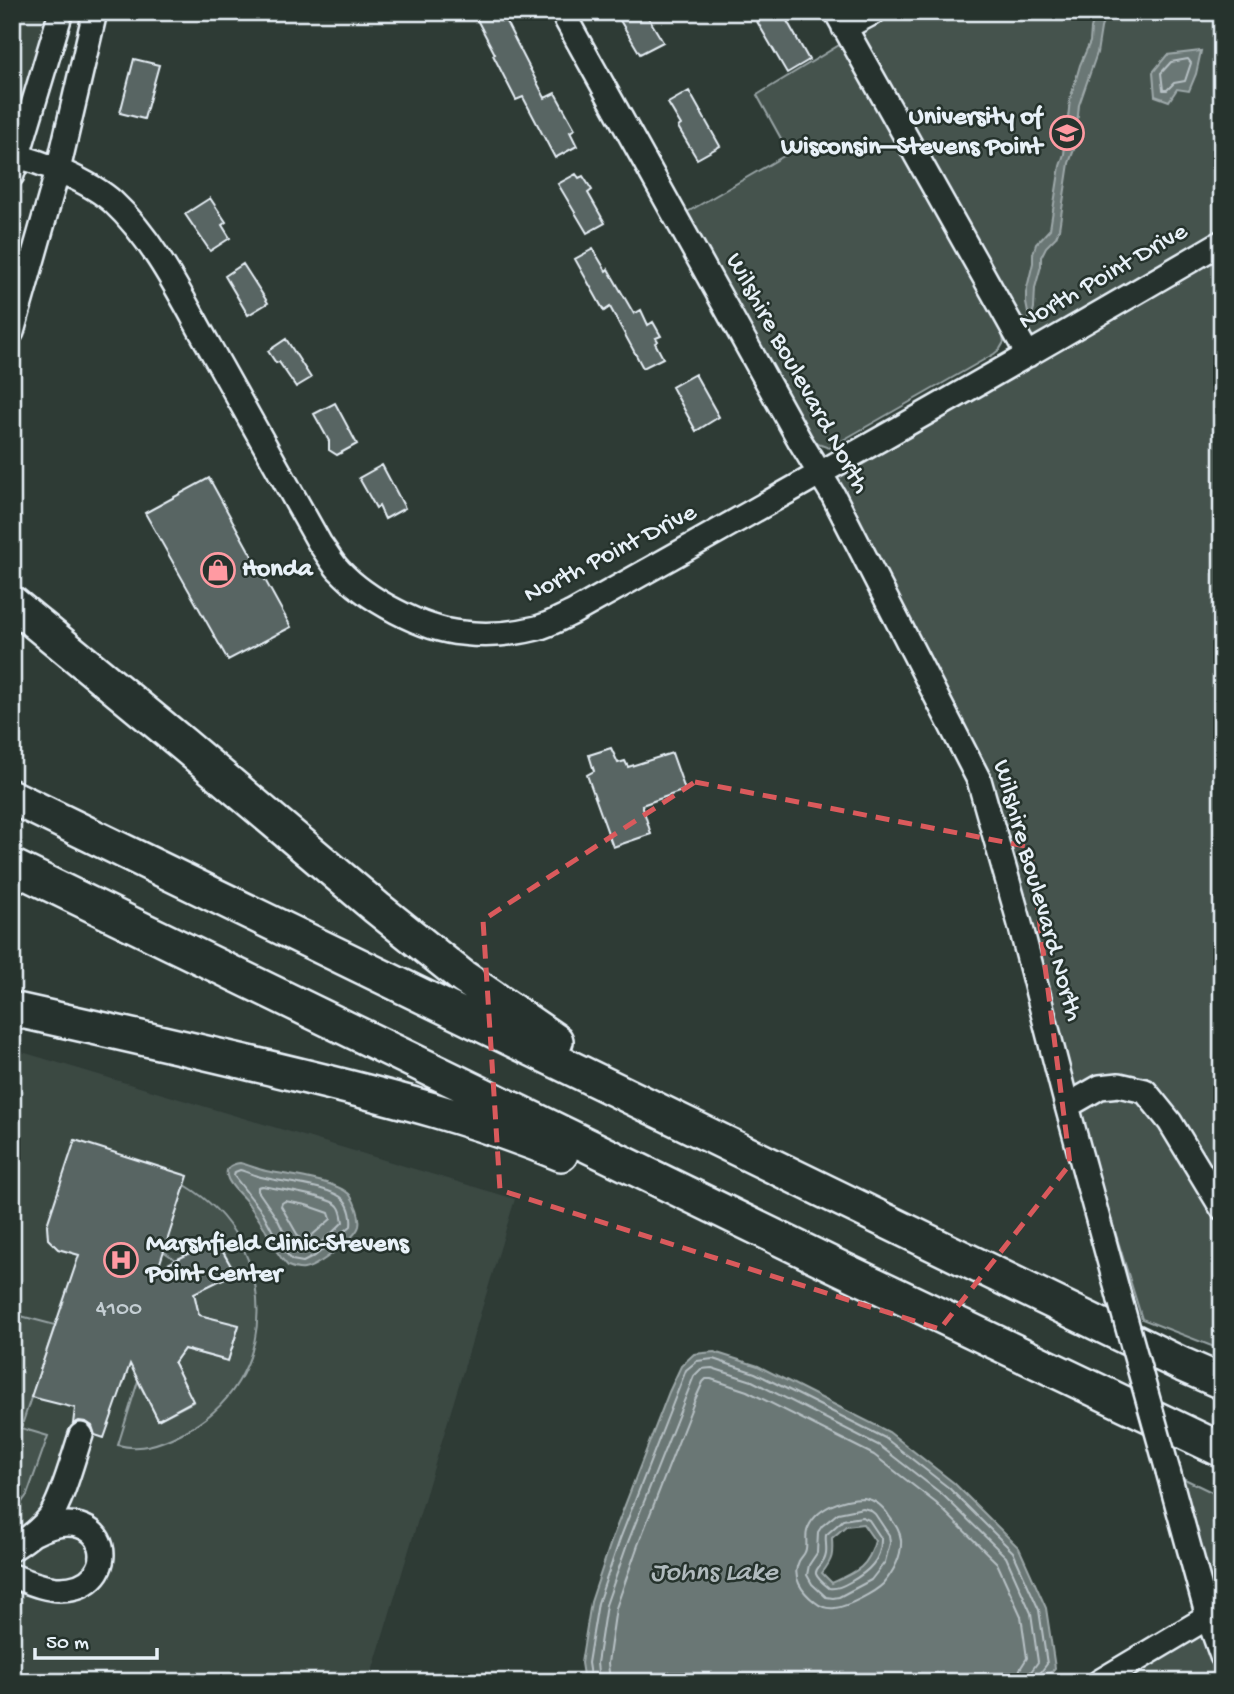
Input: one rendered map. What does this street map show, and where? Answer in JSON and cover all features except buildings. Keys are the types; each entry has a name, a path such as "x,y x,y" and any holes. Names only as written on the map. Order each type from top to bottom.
{"highway":[{"path":"15,604 377,908 500,1004 592,1062 611,1087"},
{"path":"12,797 1222,1382"},
{"path":"12,866 840,1268 1222,1450"},
{"path":"12,1009 271,1068 463,1118 571,1158 807,1268 840,1268"}],"street":[{"path":"14,162 61,12"},
{"path":"12,332 58,170 95,12"},
{"name":"Wilshire Boulevard North","path":"562,12 845,519 979,780 1120,1300 1208,1617 1222,1656"},
{"path":"874,12 840,20 1028,355"},
{"name":"North Point Drive","path":"14,162 58,170 93,187 112,201 137,227 170,276 320,544 338,570 360,590 385,605 421,623 460,633 498,634 539,627 572,613 820,474 1222,242"},
{"path":"1067,1106 1100,1087 1119,1085 1145,1091 1170,1122 1222,1208"},
{"path":"33,1534 56,1505 81,1435"},
{"path":"12,1549 44,1528 67,1523 88,1529 95,1535 103,1553 99,1569 92,1577 83,1583 61,1589 12,1576"},
{"path":"1099,1682 1208,1617"}],"highlighted area":[{"path":"695,782 1030,847 1070,1164 940,1329 500,1190 483,920"}],"shaded area":[{"path":"12,12 61,12 12,175"},
{"path":"874,12 1222,12 1222,1350 1142,1319 1020,924 985,800 820,474 1028,355 844,28"},
{"path":"846,41 997,311 1004,342 994,354 829,448 818,444 803,425 684,214 789,153 757,95"},
{"path":"12,1049 515,1199 369,1682 67,1682 12,1667"},
{"path":"185,1185 217,1210 239,1241 253,1276 258,1312 253,1348 238,1382 214,1411 180,1434 142,1447 126,1447 118,1445 138,1381 158,1420 193,1402 174,1363 184,1349 228,1361 239,1326 199,1315 194,1293 235,1273 217,1240 176,1260 163,1251"},
{"path":"17,1315 55,1325 21,1428 48,1436 27,1495 12,1516 12,1332"},
{"path":"1168,1471 1222,1497 1222,1682 1102,1682 1208,1617"}],"water":[{"path":"1096,12 1106,12 1097,53 1079,105 1075,147 1069,163 1059,229 1041,257 1030,323 1026,292 1033,254 1036,244 1050,229 1064,154 1070,100 1090,42"},
{"path":"1201,51 1189,91 1177,89 1169,101 1155,96 1153,72 1167,55"},
{"path":"240,1163 334,1185 350,1195 357,1210 359,1226 351,1238 318,1263 304,1269 288,1266 247,1202 228,1180 228,1168"},
{"name":"Johns Lake","path":"714,1352 758,1366 889,1432 954,1483 1019,1548 1046,1608 1055,1668 1042,1682 584,1682 581,1663 591,1602 613,1536 669,1392 681,1366 694,1354","holes":["863,1524 875,1541 865,1563 854,1572 832,1583 822,1573 832,1557 832,1538 846,1526"]}],"place":[{"name":"University of Wisconsin–Stevens Point","path":"1067,133"},
{"name":"Honda","path":"218,570"},
{"name":"Marshfield Clinic-Stevens Point Center","path":"121,1260"}]}
